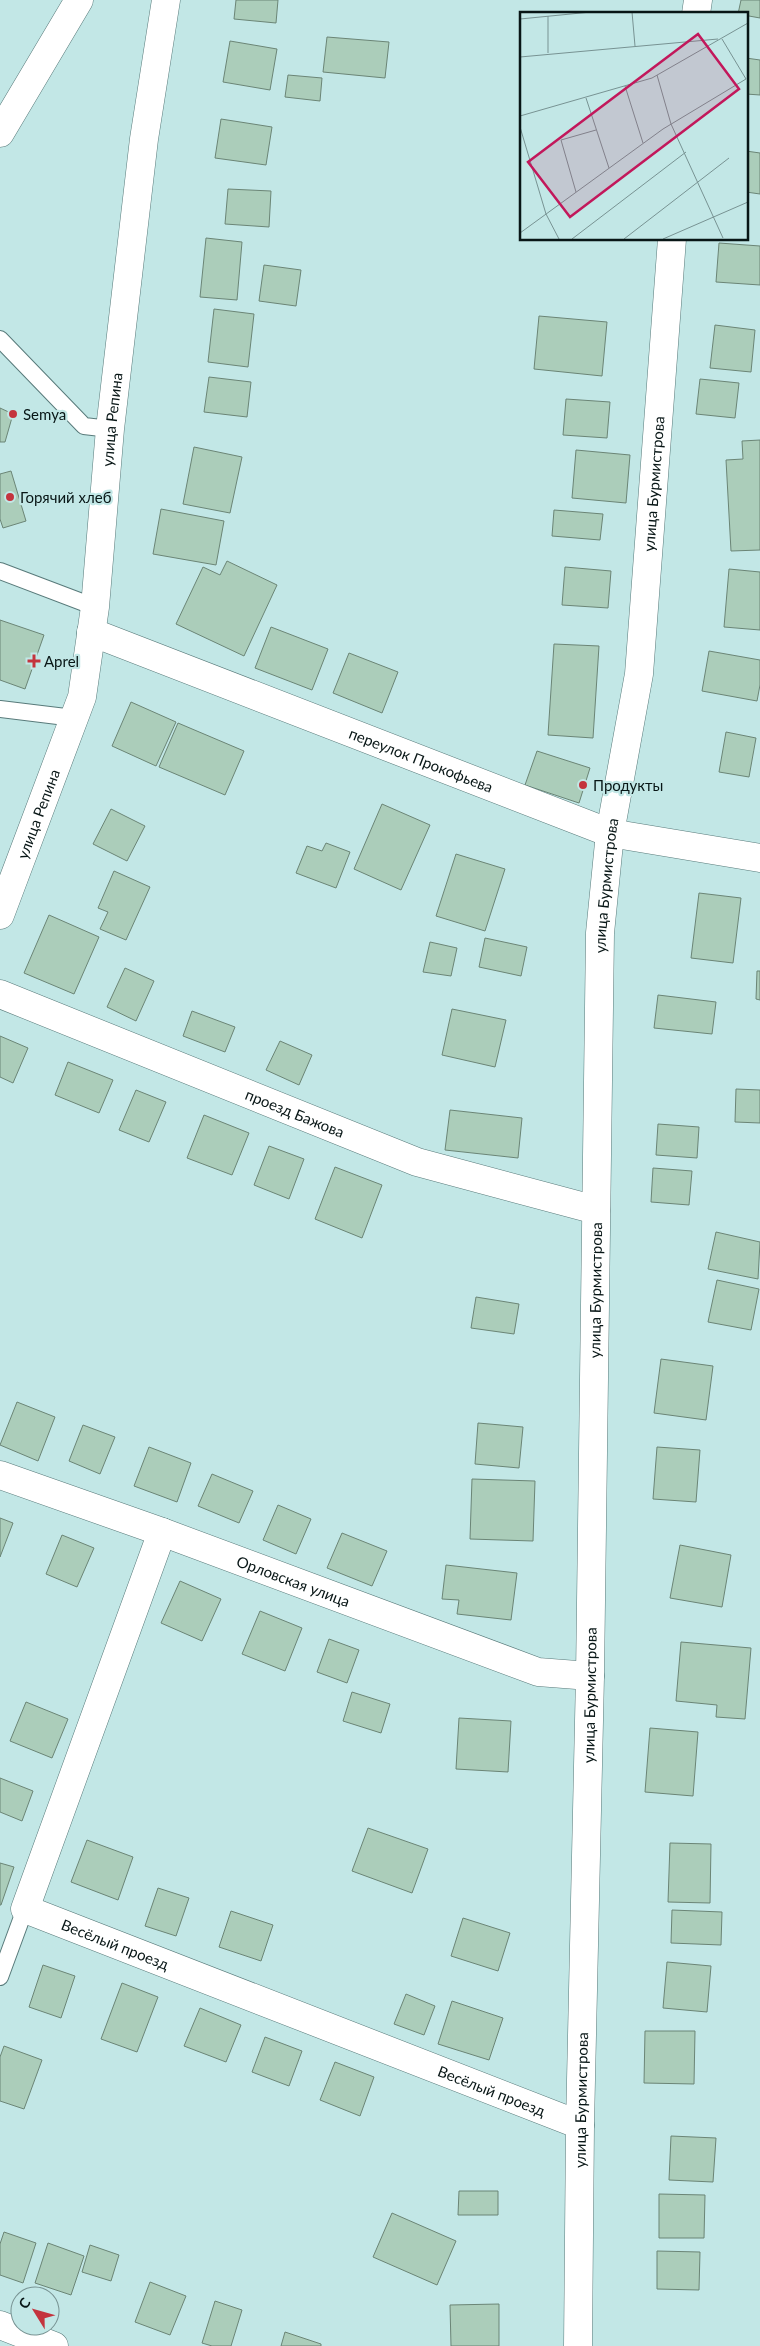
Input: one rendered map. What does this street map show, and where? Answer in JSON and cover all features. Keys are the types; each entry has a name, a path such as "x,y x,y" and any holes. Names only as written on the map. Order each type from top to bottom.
{"street":[{"path":"0,132 79,0"},
{"name":"улица Репина","path":"0,915 82,697 93,619 110,429 144,139 166,0"},
{"name":"улица Бурмистрова","path":"578,2346 580,2125 590,1676 600,933 610,833 639,674 672,240"},
{"name":"переулок Прокофьева","path":"93,619 610,833 760,858"},
{"name":"проезд Бажова","path":"0,994 417,1162 596,1210"},
{"name":"Орловская улица","path":"0,1475 162,1532 538,1672 590,1676"},
{"path":"25,1909 162,1532"},
{"name":"Весёлый проезд","path":"25,1909 580,2125"},
{"path":"0,2325 54,2346"}],"lane":[{"path":"0,338 84,426 110,429"},
{"path":"0,571 93,619"},
{"path":"0,708 74,718"},
{"path":"0,1977 25,1909"}],"building":[{"path":"236,0 278,0 276,23 234,19"},
{"path":"741,0 760,0 760,18 748,16 748,12 738,12"},
{"path":"327,37 389,42 385,78 323,72"},
{"path":"230,41 277,49 270,90 223,82"},
{"path":"748,58 760,60 760,95 748,94"},
{"path":"288,75 322,78 320,101 285,97"},
{"path":"221,119 272,127 266,165 215,158"},
{"path":"748,151 760,153 760,194 748,192"},
{"path":"228,189 271,191 269,227 225,224"},
{"path":"206,238 242,242 237,300 200,297"},
{"path":"719,243 760,246 760,285 716,282"},
{"path":"264,265 301,270 296,306 259,301"},
{"path":"214,309 254,314 248,367 208,362"},
{"path":"539,316 607,322 602,376 534,369"},
{"path":"715,325 755,330 751,372 710,368"},
{"path":"209,377 251,382 247,417 204,412"},
{"path":"700,379 739,383 735,418 696,414"},
{"path":"566,399 610,402 607,438 563,435"},
{"path":"0,408 13,414 5,442 0,442"},
{"path":"760,440 760,550 731,551 726,460 743,459 742,441"},
{"path":"194,447 242,457 230,513 183,504"},
{"path":"576,450 630,455 626,503 572,498"},
{"path":"11,471 26,521 3,528 0,519 0,474"},
{"path":"161,509 224,521 216,565 153,554"},
{"path":"554,510 603,514 600,540 552,536"},
{"path":"227,561 277,585 244,656 176,624 203,567 220,575"},
{"path":"565,567 611,571 608,608 562,605"},
{"path":"729,569 760,572 760,630 724,627"},
{"path":"0,620 44,635 25,689 0,680"},
{"path":"271,627 328,649 312,690 255,668"},
{"path":"554,644 599,646 593,738 548,735"},
{"path":"709,651 760,660 760,685 757,701 702,691"},
{"path":"349,653 398,672 382,713 333,693"},
{"path":"131,702 176,722 156,766 112,746"},
{"path":"178,723 244,751 225,795 159,767"},
{"path":"726,732 756,738 749,777 719,772"},
{"path":"537,751 590,768 579,803 525,785"},
{"path":"382,804 430,825 401,890 354,869"},
{"path":"111,809 145,826 127,861 93,844"},
{"path":"326,843 350,852 336,888 296,873 307,846 322,851"},
{"path":"456,854 505,869 485,931 436,916"},
{"path":"114,871 150,887 126,940 100,929 108,912 98,908"},
{"path":"699,893 741,898 733,963 691,958"},
{"path":"49,915 99,937 74,994 24,973"},
{"path":"485,938 527,947 521,976 479,967"},
{"path":"430,942 457,948 451,976 423,972"},
{"path":"125,968 154,981 136,1021 107,1007"},
{"path":"757,971 760,971 760,1000 756,999"},
{"path":"658,995 716,1002 712,1034 654,1028"},
{"path":"452,1009 506,1020 495,1067 442,1055"},
{"path":"192,1011 235,1027 225,1052 183,1036"},
{"path":"0,1036 28,1048 13,1083 0,1077"},
{"path":"280,1041 312,1055 299,1085 266,1070"},
{"path":"68,1062 113,1080 99,1113 55,1095"},
{"path":"736,1089 760,1090 760,1123 735,1122"},
{"path":"136,1090 166,1102 149,1142 119,1130"},
{"path":"450,1110 522,1118 518,1158 445,1150"},
{"path":"204,1115 249,1133 232,1175 187,1158"},
{"path":"658,1124 699,1127 697,1158 656,1155"},
{"path":"269,1146 304,1159 289,1199 254,1185"},
{"path":"335,1167 382,1185 362,1238 315,1219"},
{"path":"653,1168 692,1171 689,1205 651,1202"},
{"path":"716,1232 760,1242 758,1279 708,1269"},
{"path":"717,1280 759,1289 751,1330 708,1322"},
{"path":"476,1297 519,1304 514,1334 471,1328"},
{"path":"661,1359 713,1366 706,1420 654,1413"},
{"path":"17,1402 55,1417 38,1461 0,1445"},
{"path":"478,1423 523,1427 519,1468 475,1464"},
{"path":"83,1425 115,1437 100,1474 69,1461"},
{"path":"149,1447 191,1463 177,1502 134,1486"},
{"path":"657,1447 700,1450 696,1502 653,1499"},
{"path":"212,1474 253,1491 239,1523 198,1506"},
{"path":"472,1479 535,1481 533,1541 470,1539"},
{"path":"278,1505 311,1519 296,1554 263,1540"},
{"path":"0,1518 13,1523 0,1557"},
{"path":"342,1533 387,1551 372,1586 327,1568"},
{"path":"62,1535 94,1548 77,1587 46,1574"},
{"path":"680,1545 731,1555 722,1607 670,1598"},
{"path":"446,1565 517,1573 511,1620 457,1614 459,1600 442,1599"},
{"path":"180,1581 221,1599 202,1641 161,1623"},
{"path":"260,1611 302,1628 285,1671 242,1654"},
{"path":"329,1639 359,1650 347,1683 317,1672"},
{"path":"681,1642 751,1648 745,1719 716,1717 717,1705 676,1701"},
{"path":"352,1692 390,1704 381,1733 343,1721"},
{"path":"26,1702 68,1719 52,1758 10,1741"},
{"path":"459,1718 511,1721 508,1772 456,1769"},
{"path":"650,1728 698,1732 693,1796 645,1792"},
{"path":"0,1778 33,1791 22,1821 0,1812"},
{"path":"368,1828 428,1849 412,1893 352,1871"},
{"path":"87,1840 133,1857 118,1900 71,1882"},
{"path":"670,1843 711,1844 710,1903 668,1902"},
{"path":"0,1863 14,1867 1,1905 0,1905"},
{"path":"158,1888 189,1898 176,1936 145,1926"},
{"path":"672,1910 722,1912 721,1945 671,1943"},
{"path":"231,1911 273,1925 261,1961 219,1947"},
{"path":"463,1918 510,1933 498,1971 451,1956"},
{"path":"667,1962 711,1966 707,2012 663,2008"},
{"path":"43,1965 75,1976 61,2018 29,2007"},
{"path":"122,1983 158,1997 137,2052 101,2039"},
{"path":"406,1994 435,2006 424,2035 394,2024"},
{"path":"452,2001 503,2018 489,2060 438,2044"},
{"path":"200,2008 241,2025 226,2062 184,2046"},
{"path":"645,2031 695,2031 694,2084 644,2083"},
{"path":"265,2037 302,2051 289,2086 252,2072"},
{"path":"4,2046 42,2060 24,2109 0,2101 0,2057"},
{"path":"335,2062 374,2077 360,2116 320,2100"},
{"path":"671,2136 716,2138 713,2182 669,2180"},
{"path":"459,2191 498,2191 498,2215 458,2215"},
{"path":"659,2194 705,2195 704,2238 659,2238"},
{"path":"392,2213 456,2241 437,2285 373,2257"},
{"path":"4,2232 36,2243 23,2283 0,2275 0,2244"},
{"path":"48,2243 84,2256 71,2295 60,2291 60,2286 44,2286 35,2283"},
{"path":"90,2245 119,2255 111,2281 82,2272"},
{"path":"657,2251 700,2252 699,2290 657,2289"},
{"path":"150,2282 186,2296 170,2335 135,2322"},
{"path":"215,2301 242,2310 231,2346 212,2346 202,2343"},
{"path":"499,2304 499,2346 451,2346 450,2305"},
{"path":"285,2332 321,2344 321,2346 281,2346"}],"place":[{"name":"Semya","path":"13,414"},
{"name":"Горячий хлеб","path":"10,497"},
{"name":"Aprel","path":"34,661"},
{"name":"Продукты","path":"583,785"}]}
